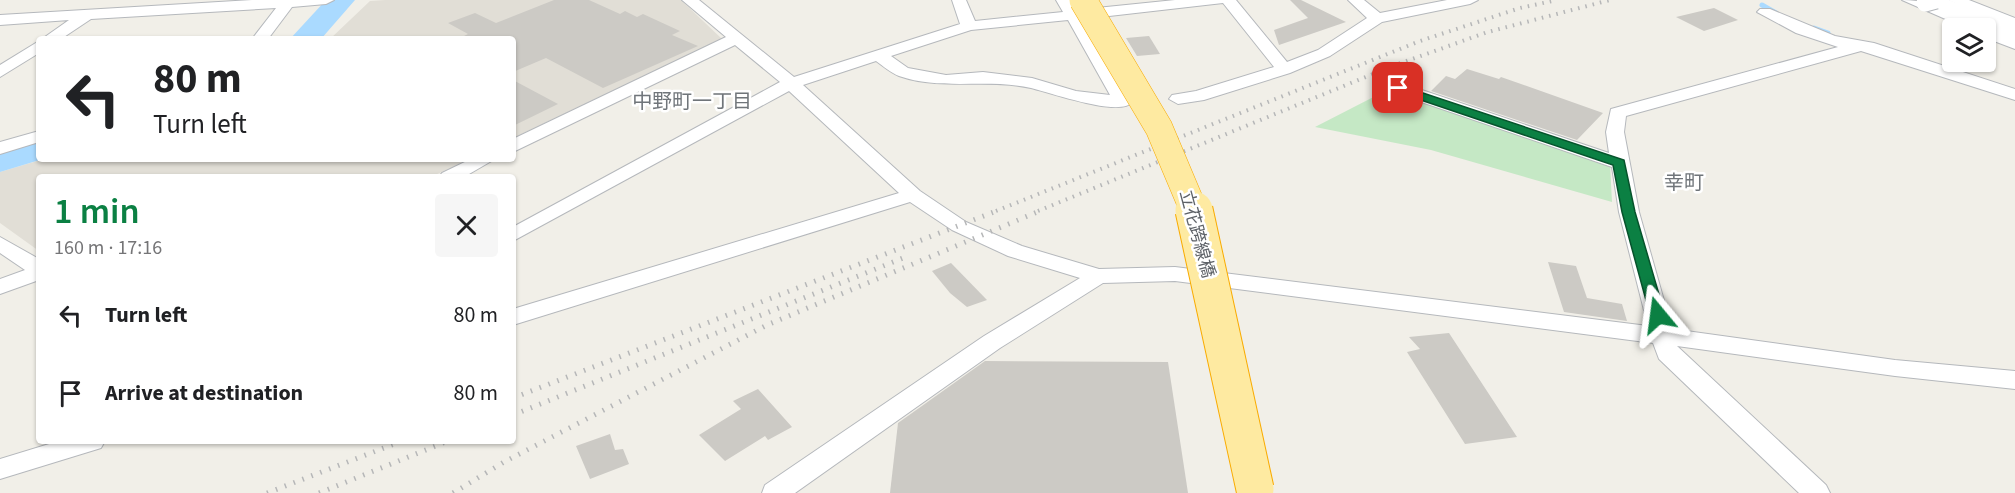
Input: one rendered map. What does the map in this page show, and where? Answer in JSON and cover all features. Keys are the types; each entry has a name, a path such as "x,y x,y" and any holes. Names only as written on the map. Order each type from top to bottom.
{"highway":[{"name":"立花跨線橋","path":"1073,5 1159,128 1193,206 1255,489"}],"street":[{"path":"55,36 109,0"},
{"path":"0,20 326,0"},
{"path":"690,0 791,83 913,195 978,236 1048,262 1098,276 1174,274 1664,336 1895,368 2015,380"},
{"path":"959,0 969,26"},
{"path":"516,234 791,83 969,26 1073,5 1218,0"},
{"path":"1228,0 1284,69"},
{"path":"1355,0 1377,18"},
{"path":"1178,99 1198,96 1324,54 1377,18 1470,0"},
{"path":"1956,0 2015,24"},
{"path":"1924,1 1958,18"},
{"path":"1924,1 2015,33"},
{"path":"263,36 294,2"},
{"path":"878,55 903,72 946,80 983,77 1032,83 1074,96 1123,102 1073,5"},
{"path":"1765,12 1794,26 1856,47"},
{"path":"1996,36 2015,44"},
{"path":"516,145 735,39"},
{"path":"1816,493 1667,353 1629,212 1615,132 1617,113 1856,47 1868,46 2015,94"},
{"path":"0,72 36,48"},
{"path":"1398,88 1619,163"},
{"path":"0,148 36,137"},
{"path":"455,174 480,162"},
{"path":"516,316 913,195"},
{"path":"0,243 36,269"},
{"path":"0,287 36,272"},
{"path":"775,493 992,342 1098,276"},
{"path":"0,469 81,444"}],"shaded area":[{"path":"681,0 722,39 516,137 516,36 333,36 370,1"},
{"path":"36,161 463,162 437,174 36,174 36,249 0,223 0,172"}],"green space":[{"path":"1391,88 1610,164 1612,202 1431,150 1315,127"}],"building":[{"path":"554,0 589,0 620,14 625,11 637,17 643,14 680,31 672,35 698,46 603,88 546,58 516,71 516,36 464,36 468,34 448,23 475,13 496,23"},
{"path":"1290,0 1301,0 1346,22 1279,45 1274,30 1308,18"},
{"path":"1714,8 1738,20 1704,31 1676,17"},
{"path":"1149,36 1160,54 1137,56 1126,38"},
{"path":"1467,69 1499,79 1501,77 1603,113 1577,140 1431,91 1446,76 1455,79"},
{"path":"516,82 558,104 516,125"},
{"path":"1548,262 1576,266 1587,298 1622,304 1627,321 1564,312"},
{"path":"951,263 987,300 967,307 950,293 932,271"},
{"path":"1449,333 1517,437 1465,444 1407,352 1420,349 1409,337"},
{"path":"985,361 1168,362 1188,493 890,493 898,423"},
{"path":"758,389 792,427 768,440 765,436 725,461 699,435 741,409 733,401"},
{"path":"610,434 615,450 623,449 629,464 590,479 576,446"}],"waterway":[{"path":"308,36 341,0"},
{"path":"1762,5 1776,13"},
{"path":"1814,28 1828,33"},
{"path":"0,161 36,150"}],"railway":[{"path":"996,211 1420,41 1520,8 1557,0"},
{"path":"1038,211 1395,65 1488,32 1610,0"},
{"path":"516,397 999,210"},
{"path":"453,493 504,462 767,325 1042,210"},
{"path":"516,414 908,256"},
{"path":"267,493 394,444"},
{"path":"319,493 441,444"}],"district":[{"name":"中野町一丁目","path":"692,102"},
{"name":"幸町","path":"1684,183"}],"route":[{"path":"1398,88 1619,163 1629,212 1658,315"}]}
